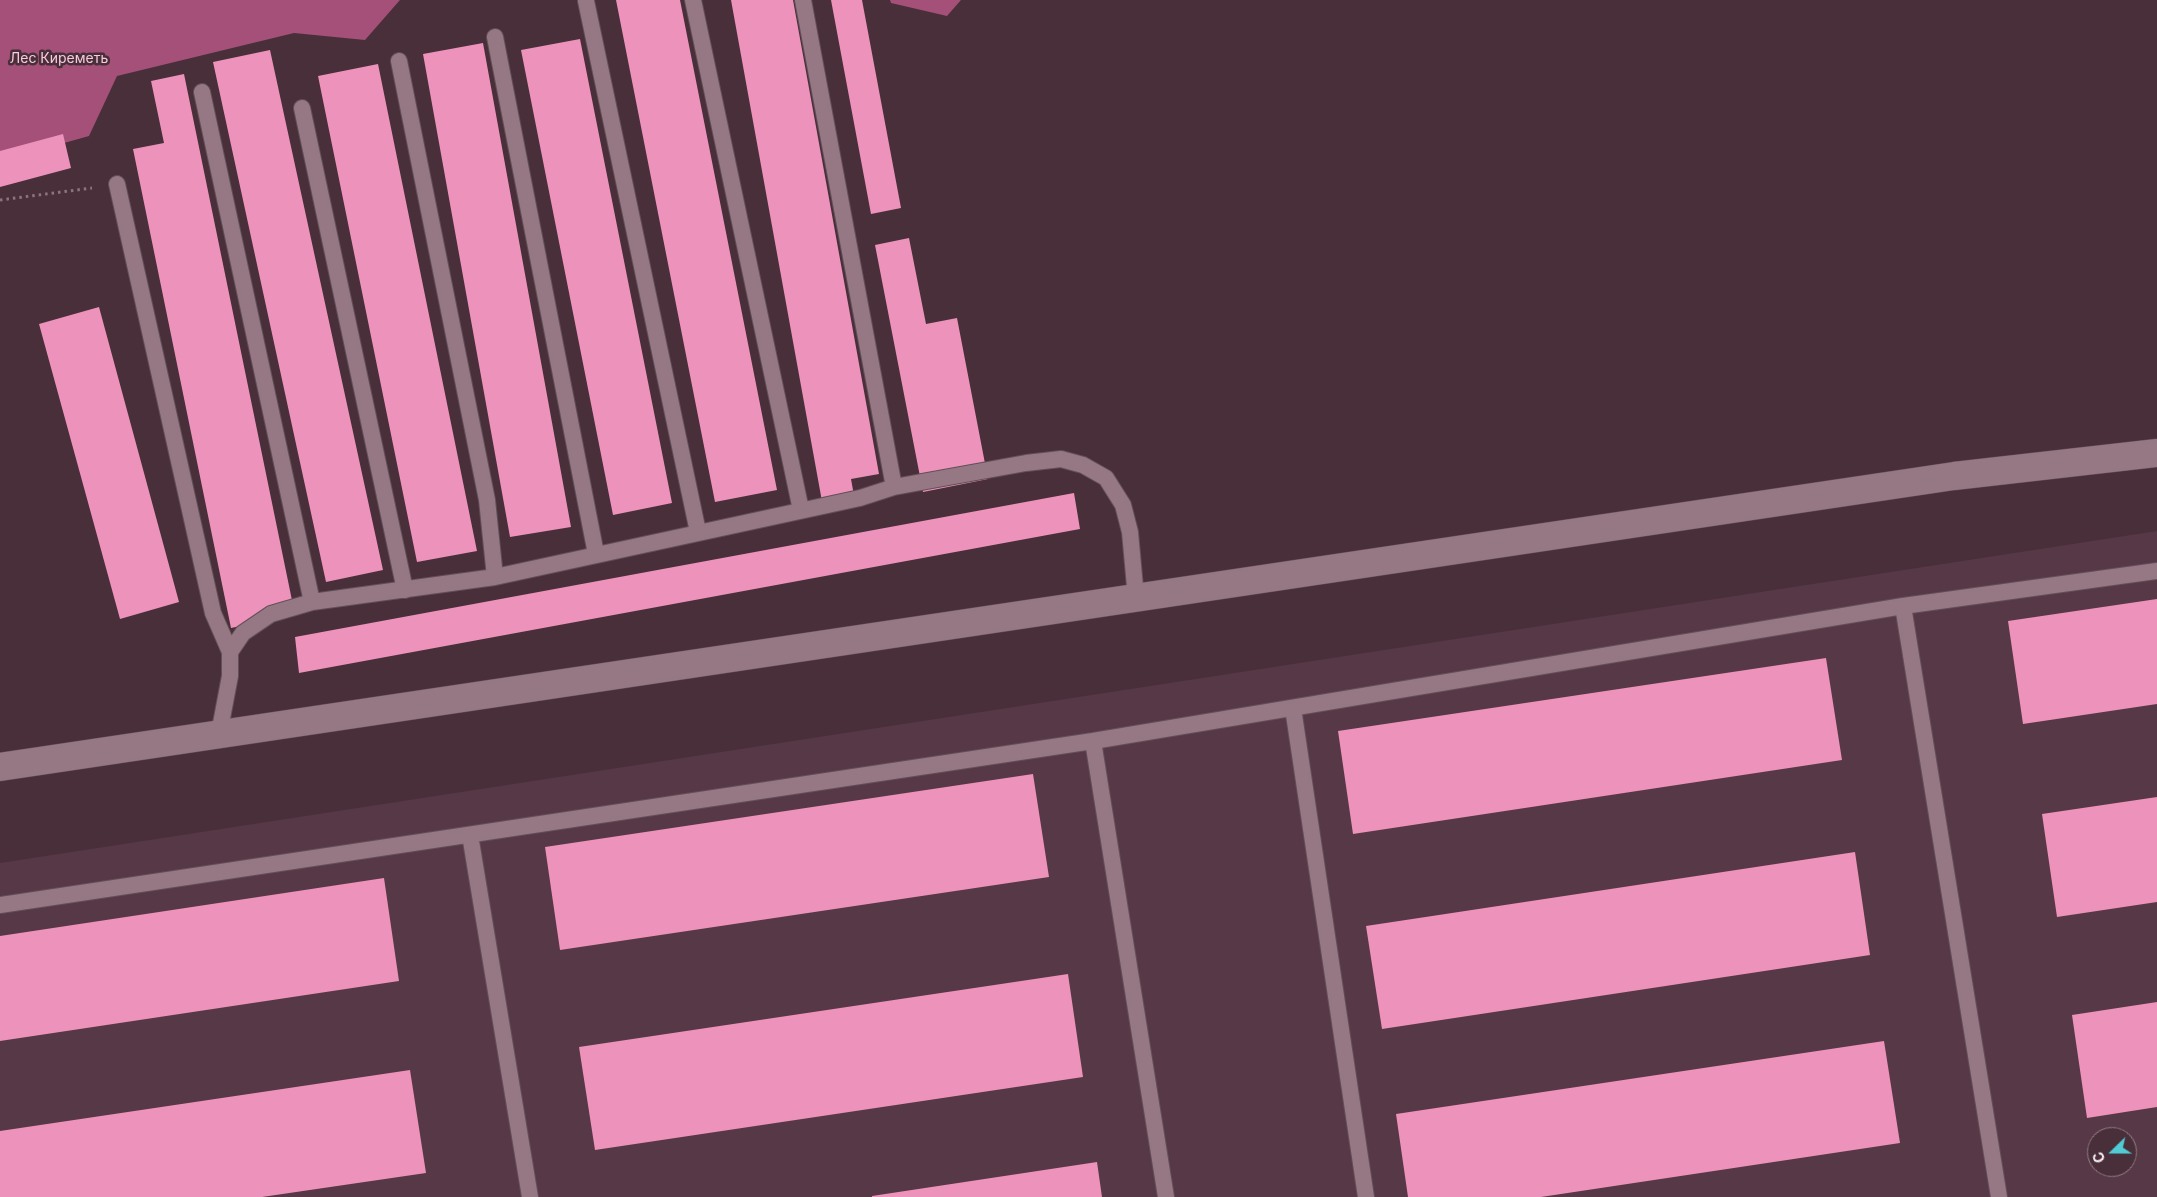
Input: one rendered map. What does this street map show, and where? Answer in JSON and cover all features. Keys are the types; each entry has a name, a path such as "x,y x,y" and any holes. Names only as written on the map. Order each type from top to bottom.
{"street":[{"path":"0,767 1954,476 2157,453"}],"lane":[{"path":"693,0 801,510"},
{"path":"803,0 894,487"},
{"path":"586,1 698,532"},
{"path":"495,38 596,554"},
{"path":"399,61 487,500 496,577"},
{"path":"202,92 312,602"},
{"path":"302,108 405,590"},
{"path":"117,184 213,613 230,652 230,676 219,734"},
{"path":"230,652 243,633 271,614 312,602 496,577 860,498 894,487 1026,463 1061,459 1083,465 1106,478 1123,506 1130,532 1136,598"},
{"path":"0,905 1093,741 1903,606 2157,571"},
{"path":"1903,606 1999,1197"},
{"path":"1293,708 1366,1197"},
{"path":"1093,741 1166,1197"},
{"path":"470,835 530,1197"}],"path":[{"path":"0,200 117,184"}],"shaded area":[{"path":"2157,531 2157,1197 0,1197 0,863"}],"green space":[{"name":"Лес Киреметь","path":"0,0 400,0 365,40 294,33 117,76 89,136 0,161"},
{"path":"890,0 961,0 947,16 891,3"}],"building":[{"path":"616,0 680,0 777,490 715,502"},
{"path":"731,0 793,0 879,474 851,479 855,501 823,507"},
{"path":"831,0 862,0 901,208 871,214"},
{"path":"580,39 672,503 613,515 521,50"},
{"path":"483,43 571,527 510,537 423,54"},
{"path":"270,50 383,570 326,582 213,62"},
{"path":"378,64 477,551 417,562 318,76"},
{"path":"184,74 295,615 231,628 133,149 164,143 151,81"},
{"path":"63,134 71,168 0,187 0,151"},
{"path":"909,238 926,324 957,318 988,479 923,492 875,245"},
{"path":"99,307 179,602 120,619 39,324"},
{"path":"1074,493 1080,529 299,673 295,637"},
{"path":"2157,599 2157,704 2023,724 2008,621"},
{"path":"1826,658 1842,760 1353,834 1338,731"},
{"path":"1033,774 1049,877 560,950 545,847"},
{"path":"2157,797 2157,902 2057,917 2042,814"},
{"path":"1855,852 1870,955 1382,1029 1366,926"},
{"path":"384,878 399,981 0,1041 0,936"},
{"path":"1068,974 1083,1077 595,1150 579,1047"},
{"path":"2157,1002 2157,1107 2087,1118 2072,1015"},
{"path":"1884,1041 1900,1143 1541,1197 1408,1197 1396,1114"},
{"path":"410,1070 426,1173 262,1197 0,1197 0,1131"},
{"path":"1097,1162 1102,1197 872,1197 872,1196"}]}
